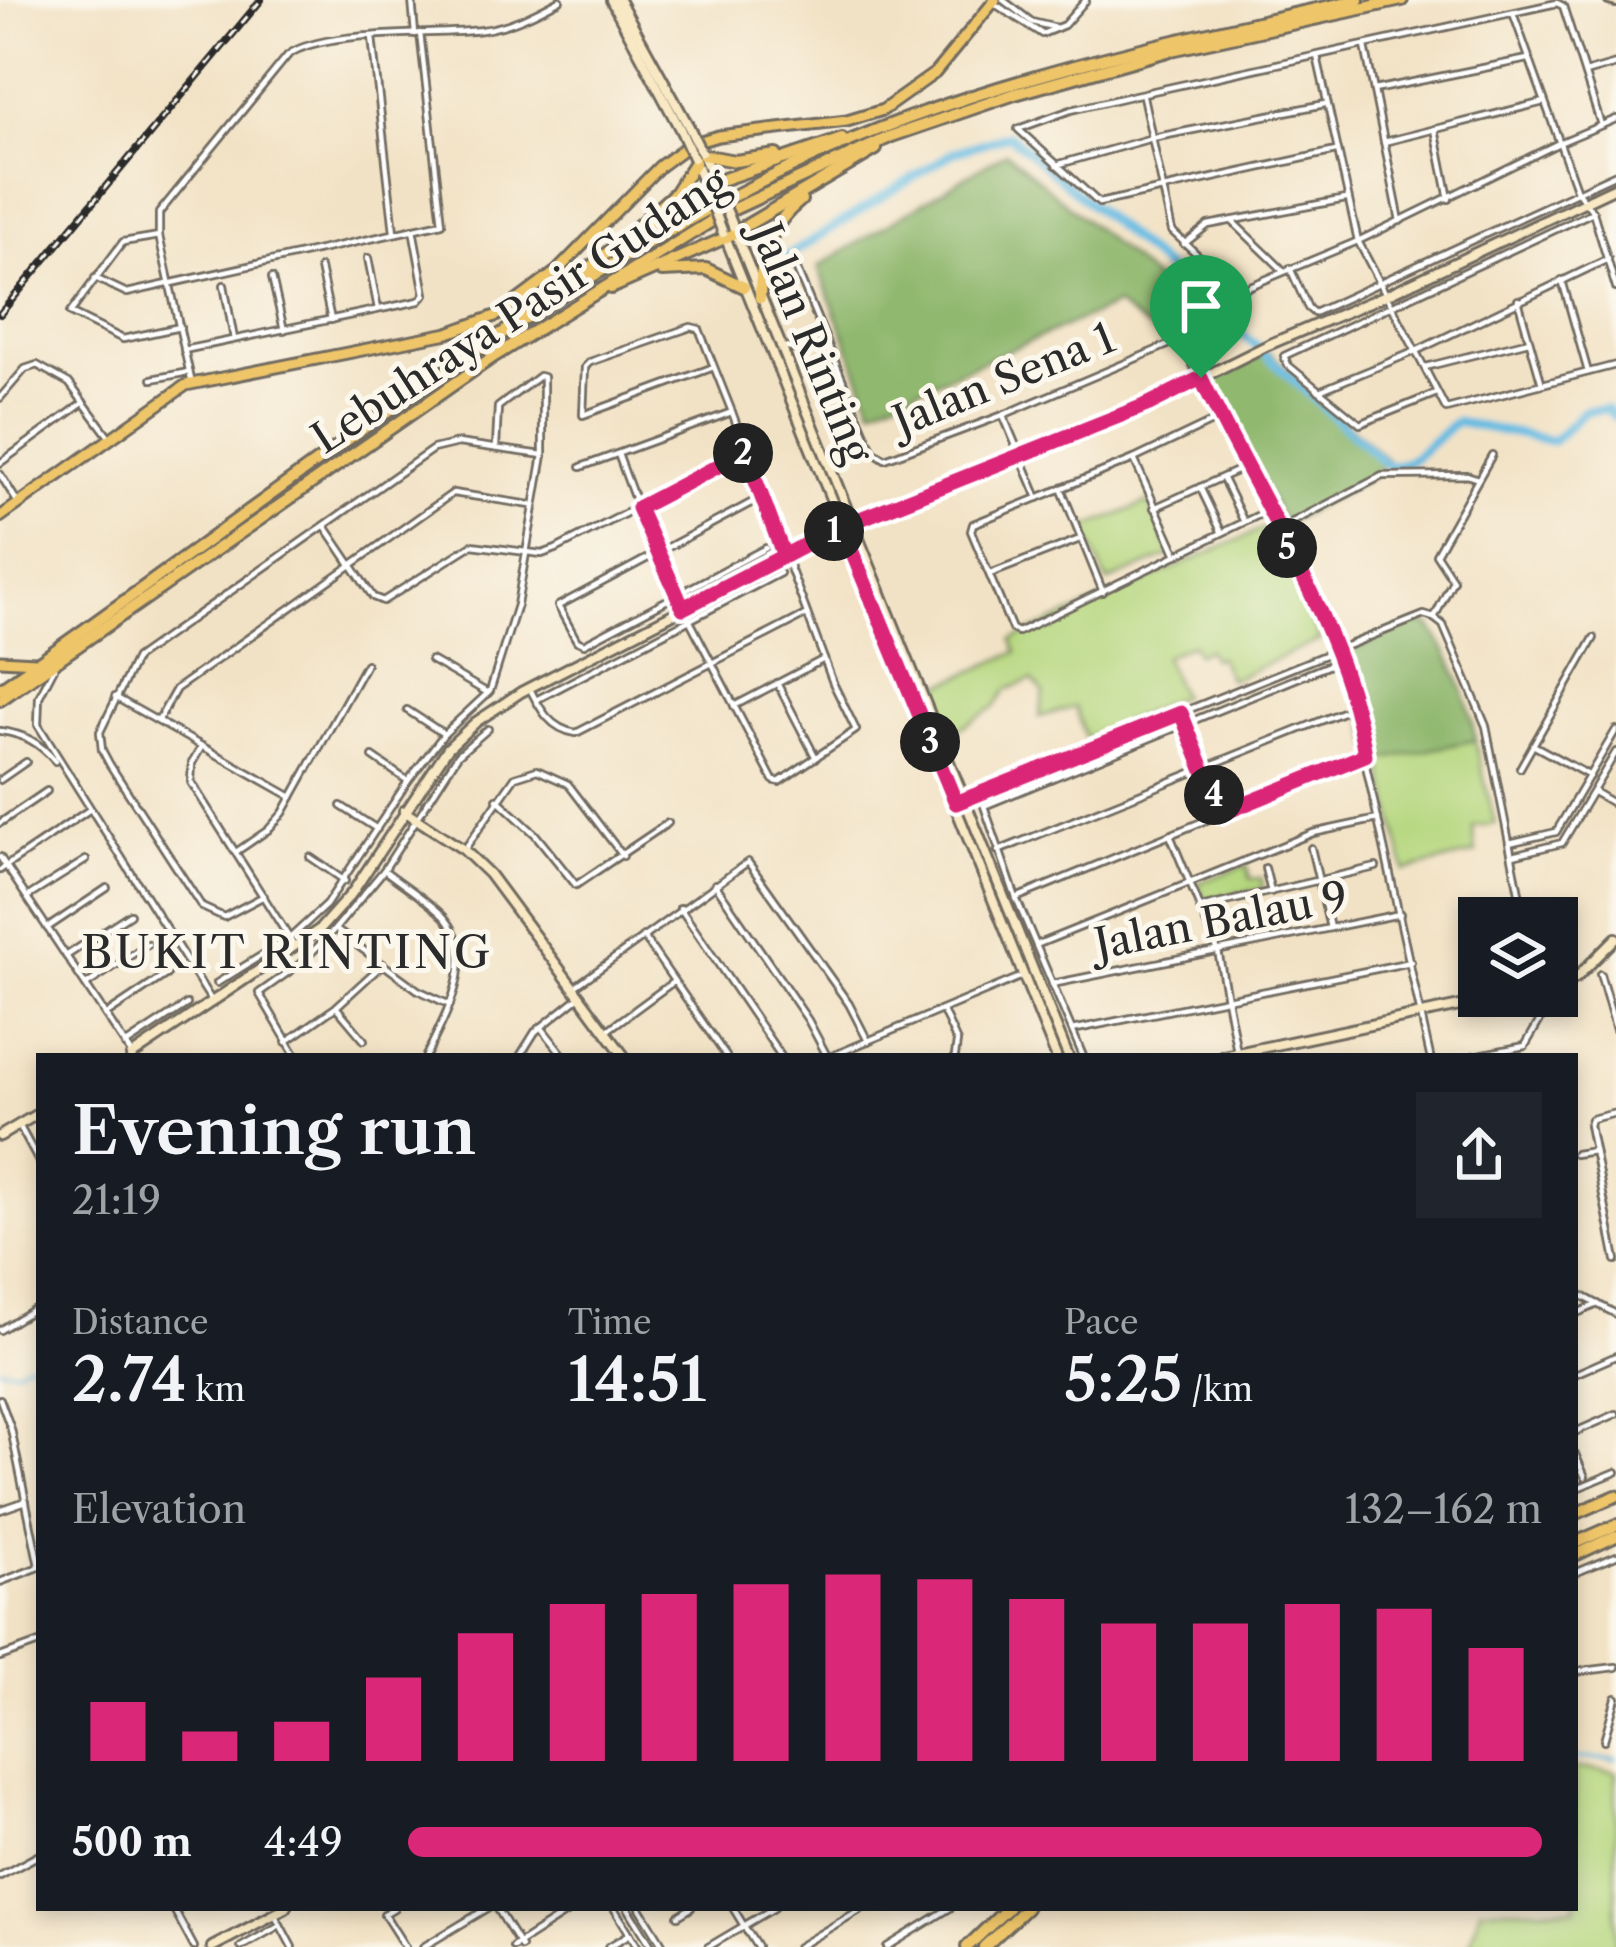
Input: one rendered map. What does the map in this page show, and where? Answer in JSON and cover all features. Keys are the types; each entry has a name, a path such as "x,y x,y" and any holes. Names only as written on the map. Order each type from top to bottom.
{"highway":[{"name":"Lebuhraya Pasir Gudang","path":"0,688 561,293 719,203 885,127 1127,52 1358,0"},
{"name":"Lebuhraya Pasir Gudang","path":"0,700 493,357 723,214 809,171 1015,94 1171,50 1402,0"},
{"path":"614,248 711,187 798,152 885,127"},
{"path":"583,302 729,232 910,130"},
{"path":"561,293 675,193 698,157 735,161 798,152"},
{"path":"760,298 765,251 775,229 791,208 832,176"},
{"path":"627,281 685,268 713,271 744,287"},
{"path":"1578,1513 1616,1496"},
{"path":"1578,1541 1616,1525"},
{"path":"1578,1555 1616,1536"},
{"path":"965,1947 1001,1911"},
{"path":"984,1947 1027,1911"}],"main road":[{"path":"0,517 190,378 448,333 498,315 557,271 660,166 690,144 718,136 847,121 884,110 935,73 997,1"},
{"path":"0,660 40,661"}],"street":[{"path":"95,278 127,293 442,224 412,0"},
{"path":"152,379 190,378 159,236 159,213 289,55 301,46 503,26 560,0"},
{"path":"997,1 1030,30 1042,34 1072,18 1086,0"},
{"name":"Jalan Rinting","path":"612,1 685,129 760,298 846,525 966,799 1067,1053"},
{"path":"997,1 1012,3 1032,22 1057,28"},
{"path":"1336,152 1099,203 1019,133 1018,127 1142,93 1561,4 1601,125"},
{"path":"1513,13 1577,191 1593,212 1616,288"},
{"path":"372,37 394,232"},
{"path":"1365,46 1400,221"},
{"path":"1317,56 1358,241 1446,409 1616,365"},
{"path":"1375,90 1529,59"},
{"path":"1585,74 1616,64"},
{"path":"1142,93 1172,231 1236,289 1243,290 1616,119"},
{"path":"1384,142 1544,102"},
{"path":"1056,165 1152,138 1327,103"},
{"path":"1436,129 1449,199"},
{"path":"1232,221 1287,270 1310,312 1616,174"},
{"path":"137,1053 296,948 338,911 448,748 487,714 530,687 846,525 1201,378 1616,187"},
{"path":"1184,244 1202,228 1346,199"},
{"path":"1437,393 1361,424 1283,356 1593,212"},
{"path":"184,350 424,297 413,229"},
{"name":"Jalan Rinting","path":"729,232 744,287 839,507"},
{"path":"159,236 123,242 70,313 123,339 180,327"},
{"path":"368,258 378,309"},
{"path":"1319,391 1608,259"},
{"path":"320,268 331,320"},
{"path":"777,338 789,350 824,335 797,270"},
{"path":"272,278 284,330"},
{"path":"1562,280 1588,372"},
{"path":"224,285 234,341"},
{"path":"1518,301 1542,384"},
{"path":"618,454 655,554 773,780 779,782 856,727 824,659 732,412 699,329 692,327 590,362 585,367 583,415 714,367"},
{"name":"Jalan Sena 1","path":"824,335 866,438 878,456 891,458 1004,416 1175,342 1182,345 1201,378"},
{"path":"1425,368 1529,341"},
{"path":"0,398 33,365 69,383 110,438"},
{"path":"217,983 290,938 326,905 408,781 444,734 488,693 518,605 543,455 543,377 498,407 496,448"},
{"path":"1201,378 1278,529 1356,706 1430,1053"},
{"path":"0,463 84,402"},
{"path":"581,466 732,412"},
{"path":"1004,416 1038,498"},
{"path":"1220,418 971,527 1015,631 1269,510"},
{"path":"264,896 224,917 202,907 102,750 100,731 141,653 433,449 458,443 543,455"},
{"path":"325,526 374,597 383,602 468,547 526,553 556,549 745,452"},
{"path":"1434,618 1453,580 1436,554 1492,455"},
{"path":"1134,459 1177,556"},
{"path":"1154,508 1245,467"},
{"path":"0,474 18,503"},
{"path":"1278,529 1382,476 1467,475 1478,479"},
{"path":"1222,478 1244,522"},
{"path":"1061,488 1102,592"},
{"path":"1200,488 1222,533"},
{"path":"158,721 176,689 453,493 534,506"},
{"path":"762,497 558,606 580,643 766,548"},
{"path":"824,536 836,522 839,507 872,514"},
{"path":"824,536 855,546 872,514"},
{"path":"990,574 1082,538"},
{"name":"Jalan Rinting","path":"855,546 1055,1053"},
{"path":"536,700 780,573"},
{"path":"530,687 546,718 576,733 807,614"},
{"path":"956,803 1424,616 1443,625 1486,726 1520,897"},
{"path":"1520,769 1594,638"},
{"path":"61,658 41,689 38,725 213,1003"},
{"path":"734,706 824,659"},
{"path":"431,660 488,693"},
{"path":"1082,1053 1016,898 984,806 1339,661"},
{"path":"236,852 268,830 292,796 366,664"},
{"path":"777,683 816,758"},
{"path":"115,697 292,796"},
{"path":"998,851 1356,706"},
{"path":"407,710 444,734"},
{"path":"1181,713 1221,814"},
{"path":"294,1053 259,993 300,964 335,929 384,870 458,755 488,729"},
{"path":"1509,843 1556,832 1616,730"},
{"path":"0,731 20,734 40,745 66,774"},
{"path":"1533,745 1590,776"},
{"path":"202,746 192,763 190,782 296,948"},
{"path":"1511,856 1562,842 1616,752"},
{"path":"1016,898 1365,755"},
{"path":"373,757 408,781"},
{"path":"0,780 26,762"},
{"path":"464,850 515,777 537,770 549,772 583,799 623,856"},
{"path":"0,823 47,791"},
{"path":"1594,792 1616,805"},
{"path":"497,799 536,834 572,882 580,885 668,823"},
{"path":"341,806 377,829"},
{"path":"3,868 89,810"},
{"path":"404,811 464,850 489,874 622,1053"},
{"path":"1036,945 1313,832 1378,818"},
{"path":"1170,835 1218,951 1237,1053"},
{"path":"1311,848 1330,928"},
{"path":"0,857 130,1053"},
{"path":"310,857 345,880"},
{"path":"26,897 86,860"},
{"path":"522,1053 576,993 643,936 748,862 849,1004 868,1041"},
{"path":"1200,908 1376,867"},
{"path":"1265,868 1270,892"},
{"path":"384,870 451,927 459,957 451,1006 428,1053"},
{"path":"715,884 828,1053"},
{"path":"47,928 106,888"},
{"path":"680,908 779,1053"},
{"path":"66,956 130,914"},
{"name":"Jalan Balau 9","path":"1052,984 1401,914"},
{"path":"335,929 425,994 451,1006"},
{"path":"643,936 724,1053"},
{"path":"1578,976 1616,938"},
{"path":"86,985 148,944"},
{"path":"1072,1030 1411,962"},
{"path":"286,1042 336,1007 383,964"},
{"path":"105,1015 167,974"},
{"path":"1600,974 1616,1030"},
{"path":"838,1053 1024,975"},
{"path":"605,1031 674,981"},
{"path":"125,1045 188,1004"},
{"path":"1242,1053 1458,1006"},
{"path":"336,1007 364,1040"},
{"path":"943,1011 956,1042 955,1053"},
{"path":"1489,1053 1525,1046 1542,1017"},
{"path":"541,1027 562,1053"},
{"path":"1616,1113 1591,1119 1616,1260"},
{"path":"0,1136 36,1115"},
{"path":"19,1125 36,1156"},
{"path":"1578,1154 1594,1151"},
{"path":"1578,1294 1616,1314"},
{"path":"1578,1313 1598,1304"},
{"path":"0,1330 36,1308"},
{"path":"1578,1373 1616,1356"},
{"path":"0,1399 11,1429 36,1552"},
{"path":"1578,1431 1616,1414"},
{"path":"1578,1461 1585,1478"},
{"path":"1578,1488 1616,1472"},
{"path":"0,1510 26,1501"},
{"path":"1578,1572 1616,1556"},
{"path":"0,1582 36,1568"},
{"path":"0,1657 36,1644"},
{"path":"1578,1672 1616,1667"},
{"path":"1604,1740 1616,1698"},
{"path":"0,1876 36,1857"},
{"path":"175,1911 194,1947"},
{"path":"212,1947 280,1911"},
{"path":"390,1911 385,1914 405,1947"},
{"path":"422,1947 483,1911"},
{"path":"499,1911 518,1946 570,1911"},
{"path":"616,1911 638,1947"},
{"path":"630,1911 652,1947"},
{"path":"642,1911 664,1947"},
{"path":"678,1916 686,1911"},
{"path":"735,1911 758,1947"},
{"path":"708,1947 768,1911"},
{"path":"799,1947 857,1911"},
{"path":"886,1947 945,1911"},
{"path":"274,1914 292,1947"},
{"path":"230,1937 239,1947 280,1925"},
{"path":"608,1947 630,1934"}],"green space":[{"path":"1006,152 1190,310 1154,333 1116,305 872,408 818,267"},
{"path":"1269,352 1387,460 1372,477 1284,524 1209,382"},
{"path":"1149,502 1171,555 1107,582 1085,528"},
{"path":"1270,526 1320,640 1230,680 1219,657 1212,659 1207,649 1197,654 1192,644 1164,657 1181,696 1085,738 1075,707 1039,717 1044,693 1032,680 1006,690 996,706 947,736 927,691 1017,652 1012,640"},
{"path":"1418,622 1429,625 1453,665 1475,740 1381,760 1375,758 1346,653"},
{"path":"1475,740 1495,824 1473,827 1476,853 1405,871 1381,760"},
{"path":"1246,865 1250,879 1262,878 1263,888 1205,900 1198,883"},
{"path":"1578,1768 1616,1772 1616,1947 1469,1947 1479,1911 1578,1911"}],"waterway":[{"path":"775,264 954,152 1009,135 1247,338 1389,467 1410,461 1456,422 1553,441 1585,411 1606,409 1616,418"},
{"path":"0,1368 36,1365"},
{"path":"1578,1758 1616,1760"}],"railway":[{"path":"0,314 261,0"}],"district":[{"name":"BUKIT RINTING","path":"287,952"}],"route":[{"path":"1201,378 1149,404 842,526 784,556 683,608 638,508 745,452 784,556 824,536 836,537 850,547 956,803 1181,713 1221,814 1365,755 1356,706 1335,650 1201,378"}]}
